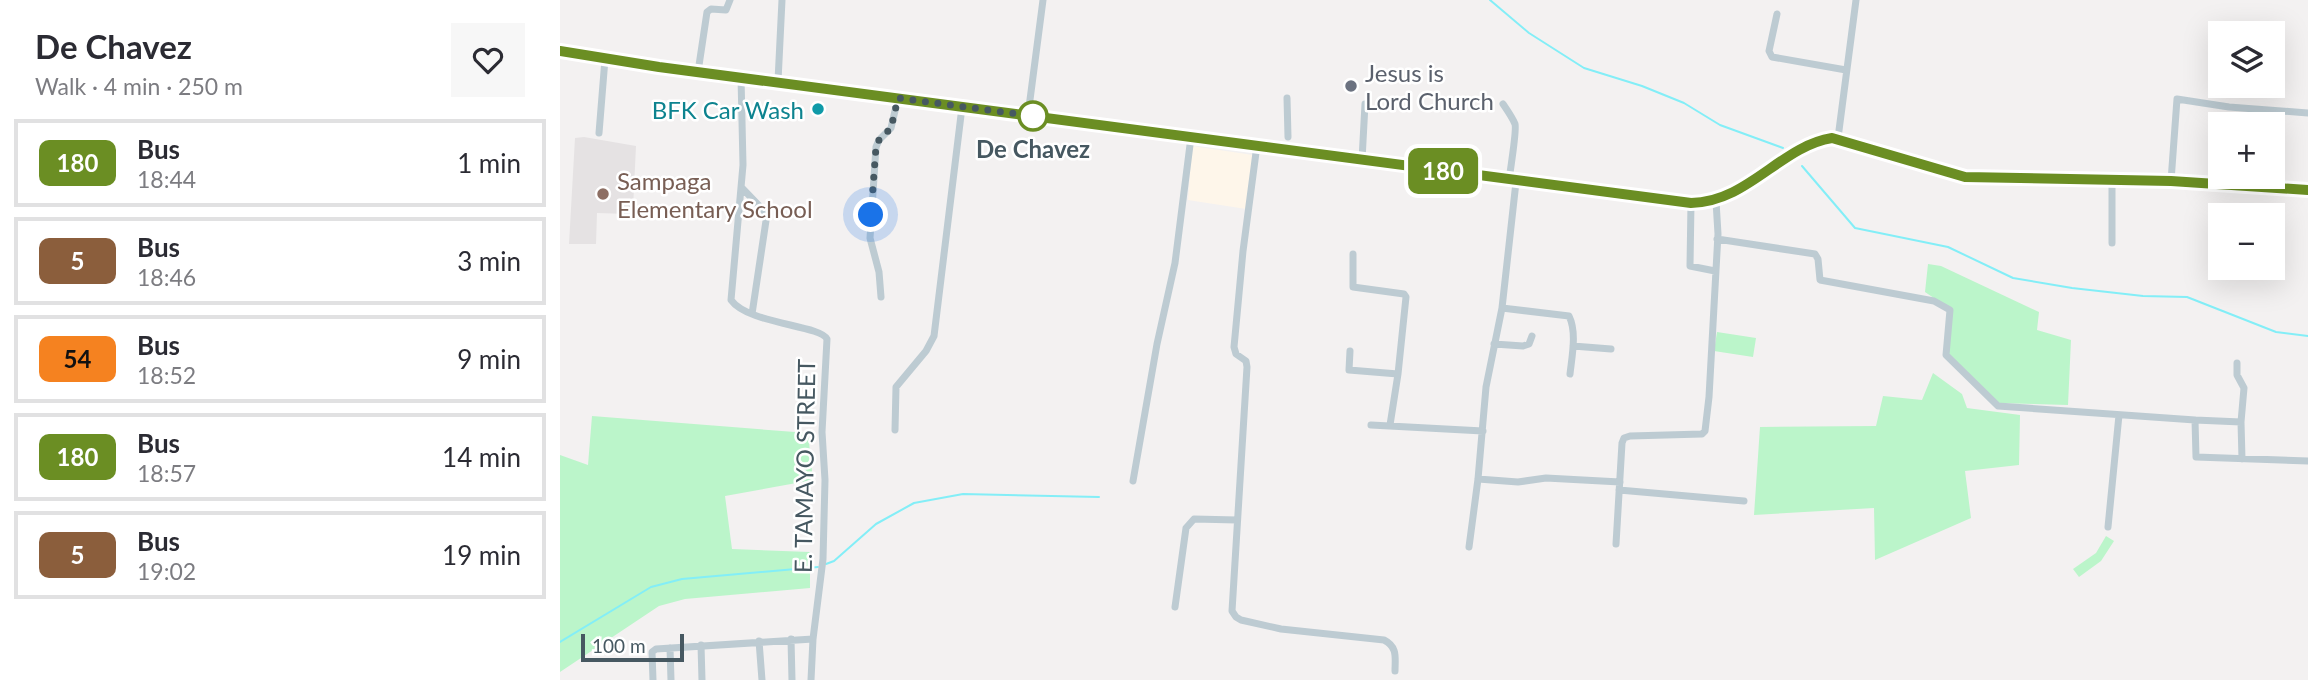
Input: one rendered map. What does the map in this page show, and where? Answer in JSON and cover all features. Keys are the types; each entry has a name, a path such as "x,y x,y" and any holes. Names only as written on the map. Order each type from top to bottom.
{"main road":[{"path":"560,51 698,72 1191,137 1258,145 1287,143 1362,160 1691,203 1716,201 1816,142 1838,138 1965,177 2171,181 2308,190"}],"street":[{"path":"698,72 707,12 711,9 726,10 730,0"},
{"path":"778,81 782,0"},
{"path":"1028,115 1043,0"},
{"path":"1838,138 1856,0"},
{"path":"1777,15 1769,51 1772,57 1846,70"},
{"path":"599,133 605,59"},
{"path":"741,77 742,188 731,300 752,314 767,214 742,188"},
{"path":"881,297 879,272 870,238 876,147 891,128 898,98"},
{"path":"1287,98 1287,143"},
{"path":"2171,181 2177,99 2229,107 2308,113"},
{"path":"1362,160 1365,104"},
{"path":"1469,547 1486,387 1502,307 1512,181 1511,149 1516,131 1515,124 1503,104"},
{"path":"895,430 896,387 926,351 934,336 962,107"},
{"path":"1133,481 1175,263 1191,137"},
{"path":"1258,145 1234,347 1236,354 1246,361 1247,367 1233,611 1236,617 1281,629 1384,640 1391,643 1395,650 1395,671"},
{"path":"2112,180 2112,243"},
{"path":"1616,544 1622,443 1625,438 1702,434 1705,431 1717,239 1716,201"},
{"path":"1691,203 1690,267 1715,271"},
{"path":"1717,239 1815,254 1818,258 1820,280 1943,304 1950,310 1946,355 1998,406 2241,422"},
{"path":"1353,254 1353,287 1404,294 1406,297 1390,425"},
{"path":"1502,307 1569,316 1573,346 1570,374"},
{"name":"E. TAMAYO STREET","path":"752,314 789,326 820,331 827,339 822,432 825,480 820,588 811,680"},
{"path":"1494,344 1527,345 1532,336"},
{"path":"1573,346 1611,349"},
{"path":"1350,351 1349,370 1398,374"},
{"path":"2237,363 2237,375 2244,388 2242,459"},
{"path":"2108,527 2119,415"},
{"path":"2195,420 2196,457 2308,461"},
{"path":"1371,425 1483,430"},
{"path":"1478,479 1518,482 1546,478 1744,501"},
{"path":"1175,607 1186,528 1189,523 1194,519 1237,520"},
{"path":"791,639 792,680"},
{"path":"653,680 652,652 656,649 813,639"},
{"path":"760,641 762,680"},
{"path":"701,645 702,680"},
{"path":"670,648 671,680"}],"shaded area":[{"name":"Sampaga Elementary School","path":"584,137 636,146 633,208 628,214 597,213 596,244 569,244 575,138"},
{"path":"1192,146 1253,155 1246,209 1188,200"}],"green space":[{"path":"1928,264 1941,266 2039,312 2037,330 2071,340 2068,405 1996,403 1947,355 1950,309 1925,292"},
{"path":"1717,332 1756,338 1753,357 1714,351"},
{"path":"1933,373 1962,394 1967,408 2020,415 2019,465 1965,471 1971,518 1875,560 1874,508 1754,515 1760,427 1876,426 1883,396 1922,400"},
{"path":"592,416 808,433 813,480 725,496 732,549 810,552 810,588 685,599 659,606 560,672 560,455 588,465"},
{"path":"2106,536 2114,541 2101,561 2079,577 2073,569 2096,553"}],"waterway":[{"path":"1490,0 1529,33 1584,68 1642,86 1684,103 1720,125 1783,148"},
{"path":"1802,166 1855,228 1948,247 2013,278 2143,296 2187,297 2276,332 2308,336"},
{"path":"826,564 834,561 876,524 914,503 963,494 1099,497"},
{"path":"560,642 651,587 682,579 818,567"}],"bus line":[{"name":"180","path":"560,51 659,67 1691,203 1716,201 1816,142 1832,138 1951,174 1982,179 2171,181 2308,190"}],"place":[{"name":"Jesus is Lord Church","path":"1351,86"},
{"name":"BFK Car Wash","path":"818,109"},
{"name":"De Chavez","path":"1033,116"},
{"name":"Sampaga Elementary School","path":"603,194"}],"route":[{"path":"871,215 876,147 891,128 898,98 1033,116"}]}
